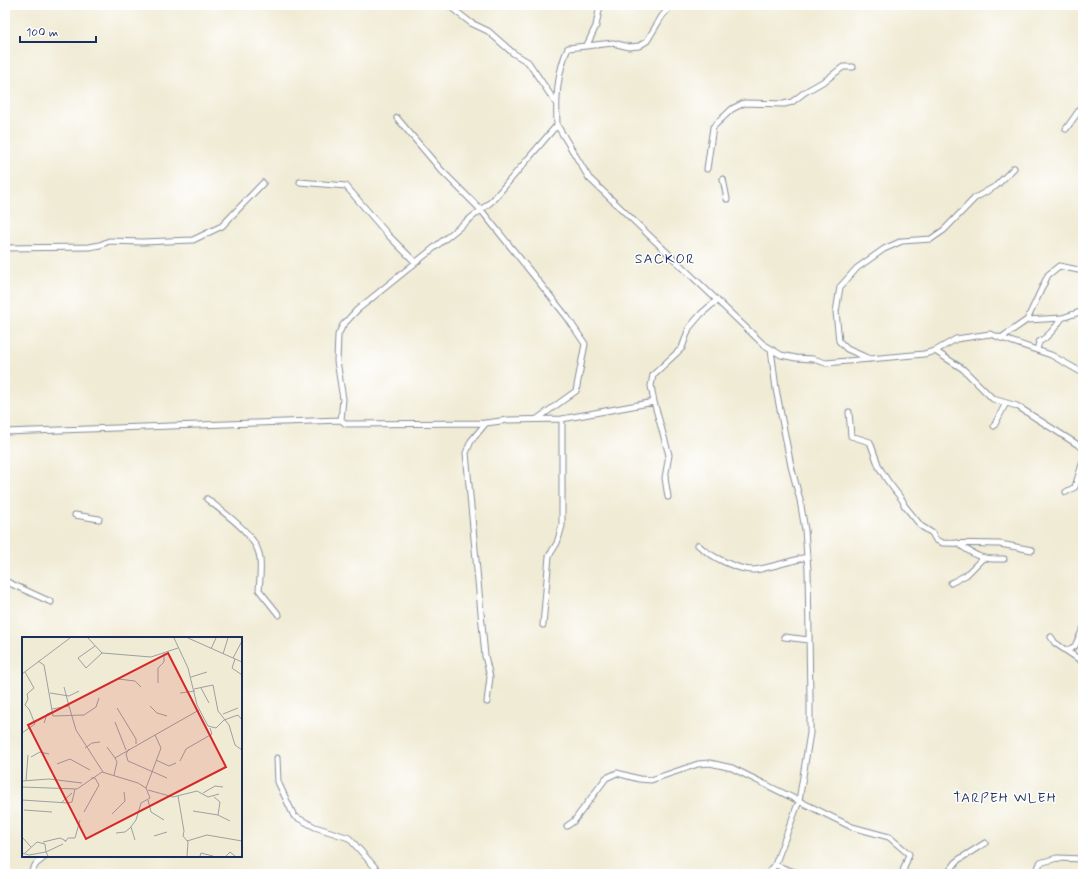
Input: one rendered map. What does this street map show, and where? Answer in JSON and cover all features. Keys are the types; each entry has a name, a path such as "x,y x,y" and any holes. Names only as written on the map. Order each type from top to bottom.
{"street":[{"path":"448,5 471,23 488,31 513,53 528,62 556,103"},
{"path":"587,45 596,26 600,5"},
{"path":"672,5 662,16 647,41 640,46 629,47 613,43 568,48 559,74 556,103 557,125 589,178 763,344 781,355 826,363 924,354 935,351 956,339 978,334 990,334 1037,350 1083,374"},
{"path":"707,169 713,127 732,109 744,103 784,104 792,102 804,92 826,80 843,67 853,67"},
{"path":"1066,129 1083,105"},
{"path":"396,118 441,170 481,210 567,317 585,344 576,391 536,420"},
{"path":"341,420 343,399 338,361 338,335 343,325 357,310 492,201 557,125"},
{"path":"871,359 847,349 839,341 836,312 840,287 857,268 884,249 902,241 931,239 944,230 975,198 996,186 1014,168"},
{"path":"723,179 727,199"},
{"path":"300,182 346,186 389,236 415,262"},
{"path":"5,248 89,247 110,241 142,242 193,240 222,226 263,184"},
{"path":"1001,338 1027,320 1048,275 1059,266 1083,271"},
{"path":"668,497 665,478 669,455 654,402 651,386 653,375 682,348 689,328 701,314 717,300"},
{"path":"1027,320 1062,318 1083,311"},
{"path":"1037,350 1039,342 1044,340 1056,328 1062,318"},
{"path":"1010,341 1014,329"},
{"path":"768,874 775,865 799,801 810,733 807,557 800,500 791,466 776,389 771,349"},
{"path":"935,351 964,369 993,399 1017,406 1083,448"},
{"path":"5,432 183,428 341,420 346,424 486,422 562,419 654,402"},
{"path":"994,426 1006,403"},
{"path":"849,412 851,436 870,442 879,467 887,480 921,526 932,533 936,540 943,543 1000,544 1032,550"},
{"path":"543,625 549,556 557,543 562,526 562,419"},
{"path":"486,422 470,441 466,453 485,656 490,677 487,702"},
{"path":"1066,492 1075,487 1083,461"},
{"path":"207,499 239,524 256,547 260,558 259,590 279,615"},
{"path":"76,516 99,519"},
{"path":"957,543 976,556 983,558 1004,559"},
{"path":"698,545 706,552 727,563 752,570 807,557"},
{"path":"951,583 966,575 983,558"},
{"path":"5,581 51,602"},
{"path":"1067,651 1075,646 1083,629"},
{"path":"784,637 809,640"},
{"path":"1051,637 1083,662"},
{"path":"278,758 278,782 294,816 315,827 348,838 381,874"},
{"path":"567,826 574,821 606,778 611,774 617,773 638,779 651,780 698,764 710,763 732,768 852,827 889,837 909,854 902,874"},
{"path":"947,874 958,860 985,843"},
{"path":"30,874 36,864 45,857"},
{"path":"1036,874 1040,863 1057,858 1083,859"},
{"path":"775,865 800,874"}],"district":[{"name":"SACKOR","path":"665,258"},
{"name":"TARPEH WLEH","path":"1005,797"}]}
